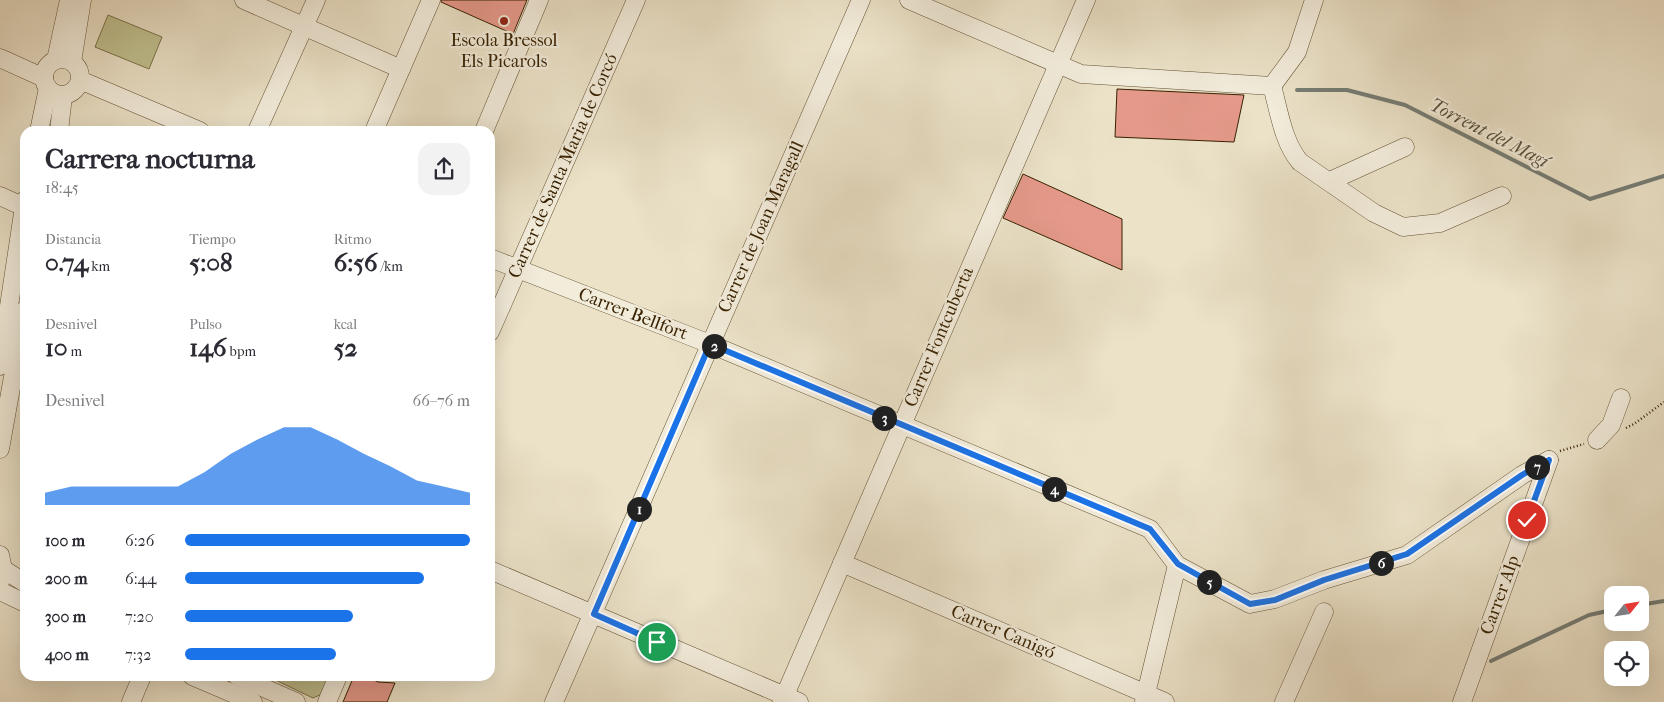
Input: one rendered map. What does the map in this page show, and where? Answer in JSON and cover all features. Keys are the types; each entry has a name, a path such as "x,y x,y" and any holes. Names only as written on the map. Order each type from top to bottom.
{"street":[{"path":"64,61 69,0"},
{"path":"64,61 82,0"},
{"path":"244,0 401,69"},
{"path":"259,126 316,0"},
{"path":"376,126 431,0"},
{"path":"486,126 539,0"},
{"name":"Carrer de Santa Maria de Corcó","path":"495,321 636,0"},
{"name":"Carrer de Joan Maragall","path":"554,702 861,0"},
{"path":"909,0 1080,74 1272,86"},
{"name":"Carrer Fontcuberta","path":"789,700 842,563 1086,0"},
{"path":"1302,0 1272,86 1292,153 1300,162 1374,213 1404,226 1440,223 1502,196"},
{"path":"1272,86 1297,52 1314,0"},
{"path":"0,58 52,87 74,91 80,80 79,70 64,61"},
{"path":"58,126 47,67 64,61"},
{"path":"80,80 188,126"},
{"path":"40,126 52,87"},
{"path":"1330,181 1405,147"},
{"path":"0,196 20,202"},
{"path":"0,449 20,243"},
{"name":"Carrer Bellfort","path":"495,260 710,344 1150,529 1178,564"},
{"path":"8,362 20,325"},
{"path":"1597,440 1611,425 1621,398"},
{"name":"Carrer Alp","path":"1178,564 1250,604 1275,600 1324,580 1407,554 1522,475 1549,460 1462,702"},
{"name":"Carrer Canigó","path":"842,563 1146,698 1164,702"},
{"path":"1146,698 1178,564"},
{"path":"1,569 20,579"},
{"path":"495,572 789,700"},
{"path":"0,591 20,601"},
{"path":"1284,702 1324,612"},
{"path":"130,702 140,681"},
{"path":"213,681 296,702"},
{"path":"327,702 336,681"}],"green space":[{"path":"108,15 162,37 149,69 95,47"},
{"path":"277,681 328,681 322,694 313,698"}],"building":[{"name":"Escola Bressol Els Picarols","path":"441,0 527,0 513,34 441,2"},
{"path":"1117,89 1244,95 1234,142 1115,137"},
{"path":"1023,174 1122,219 1122,270 1003,218"},
{"path":"352,681 395,683 387,702 343,702"}],"waterway":[{"name":"Torrent del Magí","path":"1297,90 1347,90 1405,105 1590,199 1664,176"},
{"path":"1649,604 1664,601"},
{"path":"1491,661 1589,615 1604,612"}],"place":[{"name":"Escola Bressol Els Picarols","path":"504,21"}],"route":[{"path":"657,642 594,614 710,344 1150,529 1178,564 1250,604 1275,600 1324,580 1407,554 1522,475 1549,460 1527,520"}]}
